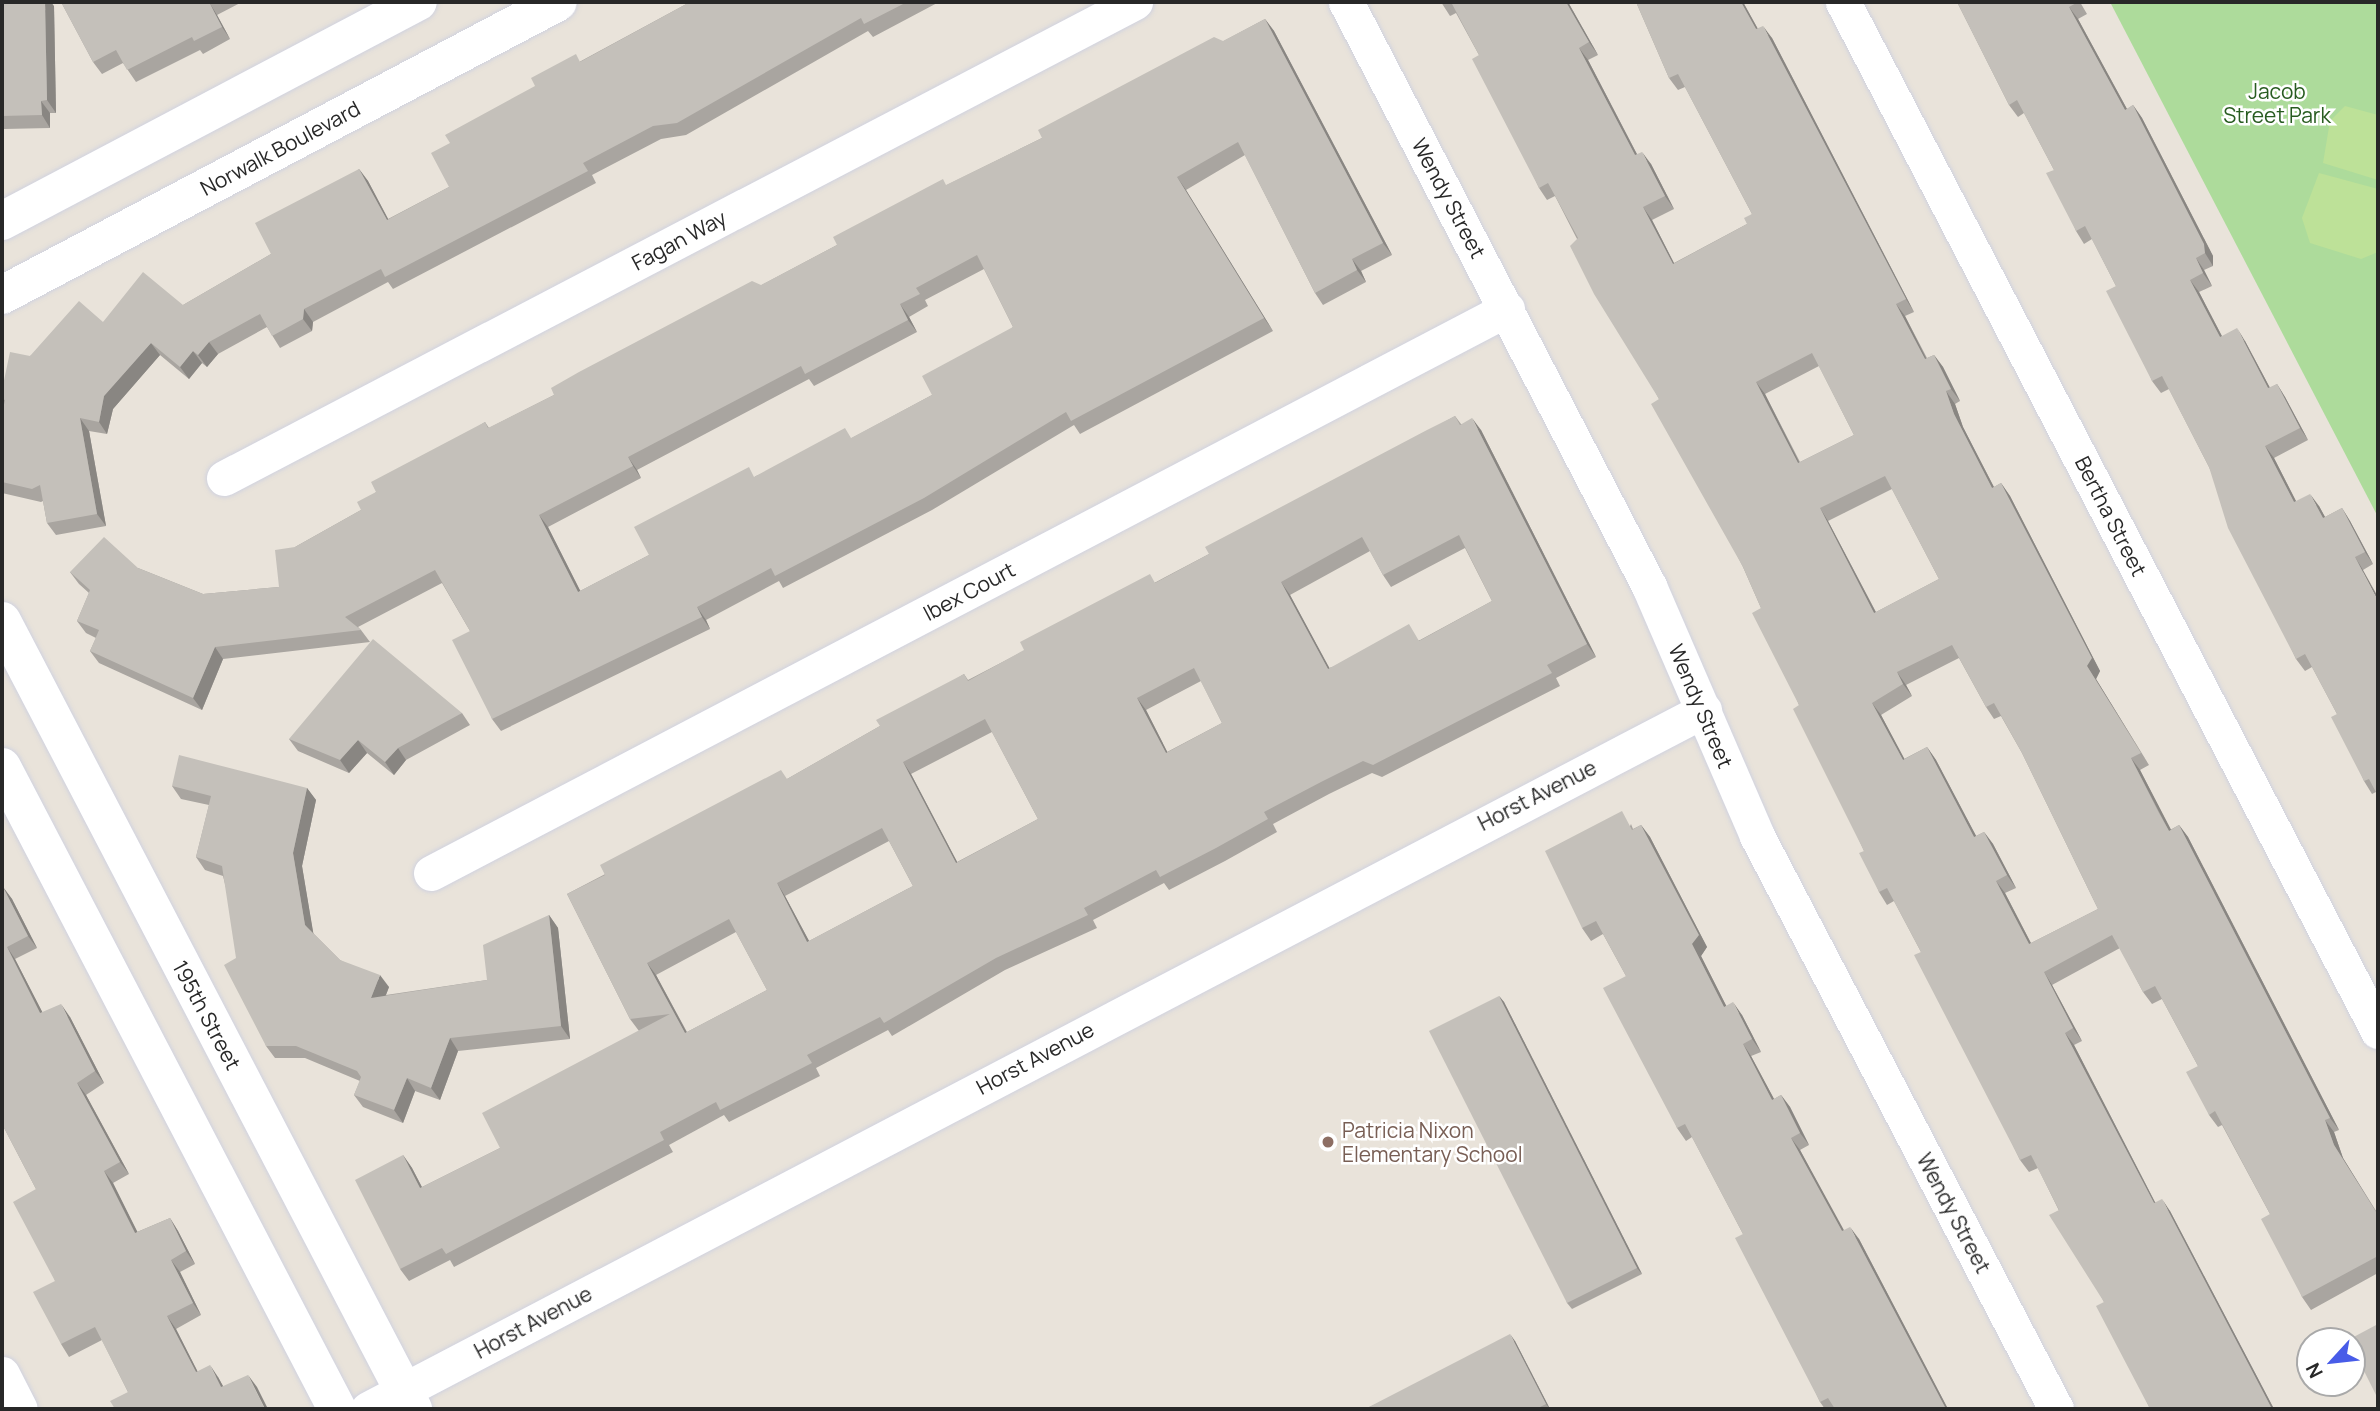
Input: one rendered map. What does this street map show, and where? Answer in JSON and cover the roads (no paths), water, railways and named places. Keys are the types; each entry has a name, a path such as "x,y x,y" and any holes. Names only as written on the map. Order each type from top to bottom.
{"street":[{"path":"2,221 418,2"},
{"name":"Norwalk Boulevard","path":"2,295 558,2"},
{"name":"Fagan Way","path":"224,478 1135,2"},
{"name":"Wendy Street","path":"1346,2 1649,586 1757,836 2056,1409"},
{"name":"Bertha Street","path":"1843,2 2378,1031"},
{"name":"Ibex Court","path":"431,873 1507,309"},
{"name":"195th Street","path":"2,621 408,1400"},
{"name":"Horst Avenue","path":"368,1409 408,1400 1704,710"},
{"path":"2,767 337,1409"},
{"path":"2,1374 20,1409"}],"place":[{"name":"Patricia Nixon Elementary School","path":"1328,1142"}],"park label":[{"name":"Jacob Street Park","path":"2277,103"}]}
